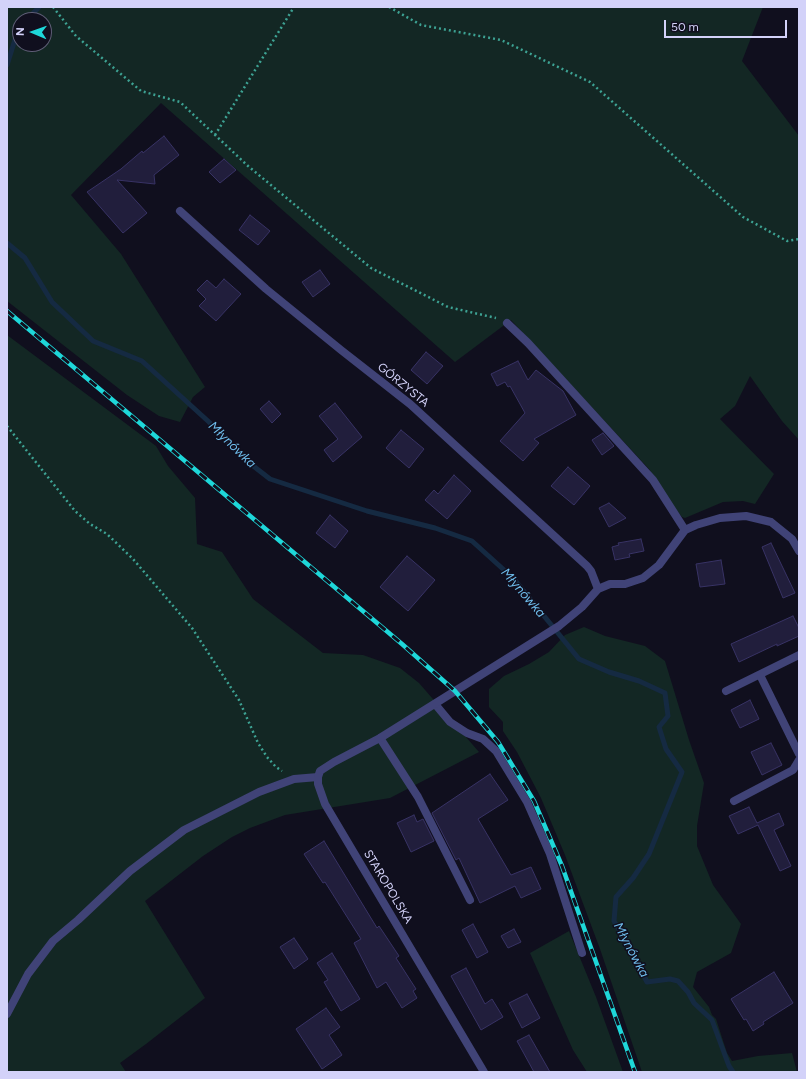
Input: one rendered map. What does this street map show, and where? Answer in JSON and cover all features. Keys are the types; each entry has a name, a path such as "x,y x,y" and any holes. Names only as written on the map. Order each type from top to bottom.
{"street":[{"name":"GÓRZYSTA","path":"180,211 266,288 340,350 410,404 587,566 591,571 598,589"},
{"path":"507,323 528,343 653,480 686,530"},
{"path":"7,1014 28,974 53,941 78,920 130,870 184,830 260,792 294,779 318,777 320,771 324,768 380,738 560,626 582,607 598,589 610,584 625,584 644,578 659,565 686,530 696,525 720,518 746,516 771,522 792,539 799,551"},
{"path":"726,691 799,655"},
{"path":"760,675 799,754"},
{"path":"435,704 450,722 467,733 483,739 496,751 527,802 550,854 581,950"},
{"path":"380,738 418,797 470,900"},
{"path":"734,801 793,770 799,760"},
{"name":"STAROPOLSKA","path":"318,777 318,784 325,804 484,1072"}],"path":[{"path":"53,7 76,36 141,91 180,102 248,166 371,268 448,307 503,319 507,323"},
{"path":"216,135 294,7"},
{"path":"389,7 421,25 501,40 590,82 743,217 787,241 799,239"},
{"path":"7,426 75,511 90,524 107,534 128,554 192,628 239,700 258,743 267,757 276,767 294,779"}],"green space":[{"path":"7,7 763,7 742,61 799,136 799,440 782,421 750,376 735,406 720,419 774,474 755,504 743,501 723,502 685,518 682,517 649,469 511,320 455,362 161,103 71,195 121,254 205,387 193,397 180,422 159,416 127,395 7,301"},
{"path":"7,335 156,446 168,466 195,498 197,544 222,552 253,599 323,653 363,655 400,668 419,683 479,752 390,798 285,815 250,828 232,837 203,856 145,901 205,998 120,1063 126,1072 7,1072"},
{"path":"584,627 605,636 645,646 665,661 704,783 697,826 697,846 713,885 741,924 731,953 697,972 693,987 709,1007 712,1015 716,1019 727,1053 732,1061 758,1056 792,1053 797,1072 642,1072 600,949 565,855 541,798 517,752 503,731 503,722 489,707 489,689 504,676 549,652 565,635"},
{"path":"569,931 596,997 623,1072 587,1072 573,1050 530,953"}],"building":[{"path":"164,136 179,155 154,175 155,184 117,180 147,213 123,233 87,192 121,169 142,151 143,153"},
{"path":"224,159 236,170 220,183 209,172"},
{"path":"250,215 270,231 258,245 239,230"},
{"path":"320,270 330,284 313,297 302,282"},
{"path":"224,279 241,294 216,321 199,306 206,299 197,290 207,280 216,288"},
{"path":"426,352 443,366 427,384 411,370"},
{"path":"518,361 528,380 536,370 563,391 576,415 534,439 539,443 523,461 500,441 525,413 510,386 508,387 505,382 497,386 491,374"},
{"path":"269,401 281,414 272,423 260,409"},
{"path":"335,403 362,437 333,462 324,450 338,439 319,416"},
{"path":"401,430 424,449 409,468 386,448"},
{"path":"603,433 614,446 602,455 592,440"},
{"path":"568,467 590,486 574,505 551,486"},
{"path":"454,475 471,491 447,519 425,500 434,490 438,494"},
{"path":"609,503 626,518 609,527 599,508"},
{"path":"330,515 348,531 335,548 316,533"},
{"path":"641,539 644,551 629,554 630,557 615,560 612,547 619,545 618,543"},
{"path":"771,543 795,593 783,598 762,547"},
{"path":"407,556 435,580 408,611 380,587"},
{"path":"721,560 725,584 700,587 696,564"},
{"path":"793,616 799,628 799,636 777,646 777,644 739,662 731,644"},
{"path":"750,700 759,719 740,728 731,710"},
{"path":"771,743 782,765 762,775 751,752"},
{"path":"490,774 508,800 478,819 511,875 531,867 541,889 521,898 515,886 480,903 459,858 456,860 432,813"},
{"path":"749,807 757,823 779,813 784,825 774,830 791,866 780,871 758,825 738,834 729,816"},
{"path":"414,815 417,822 423,819 434,841 411,852 397,823"},
{"path":"324,841 377,928 379,926 399,956 396,958 416,989 413,991 417,998 402,1008 386,982 377,988 354,943 361,939 325,882 323,883 304,854"},
{"path":"473,924 488,952 477,958 462,930"},
{"path":"514,929 521,942 508,948 501,936"},
{"path":"294,938 308,959 294,969 280,947"},
{"path":"332,953 360,999 341,1011 324,982 328,980 317,963"},
{"path":"466,968 485,1004 492,999 503,1017 481,1030 451,976"},
{"path":"774,972 793,1003 763,1022 764,1024 753,1031 731,999"},
{"path":"527,994 540,1018 522,1028 509,1003"},
{"path":"326,1008 340,1027 329,1035 342,1055 322,1069 296,1029"},
{"path":"529,1035 550,1072 534,1072 517,1041"}],"waterway":[{"path":"34,12 39,7"},
{"path":"7,65 12,49"},
{"name":"Młynówka","path":"7,243 25,258 52,302 93,341 142,361 209,422 243,458 270,479 367,511 435,528 472,541 514,579 579,659 609,672 639,681 665,693 668,716 659,727 666,749 682,772 649,854 633,878 616,897 614,921 647,982 670,979 678,981 688,992 694,1003 712,1020 729,1066 733,1072"}],"railway":[{"path":"7,311 402,644 455,691 498,742 534,801 562,866 635,1072"}]}
